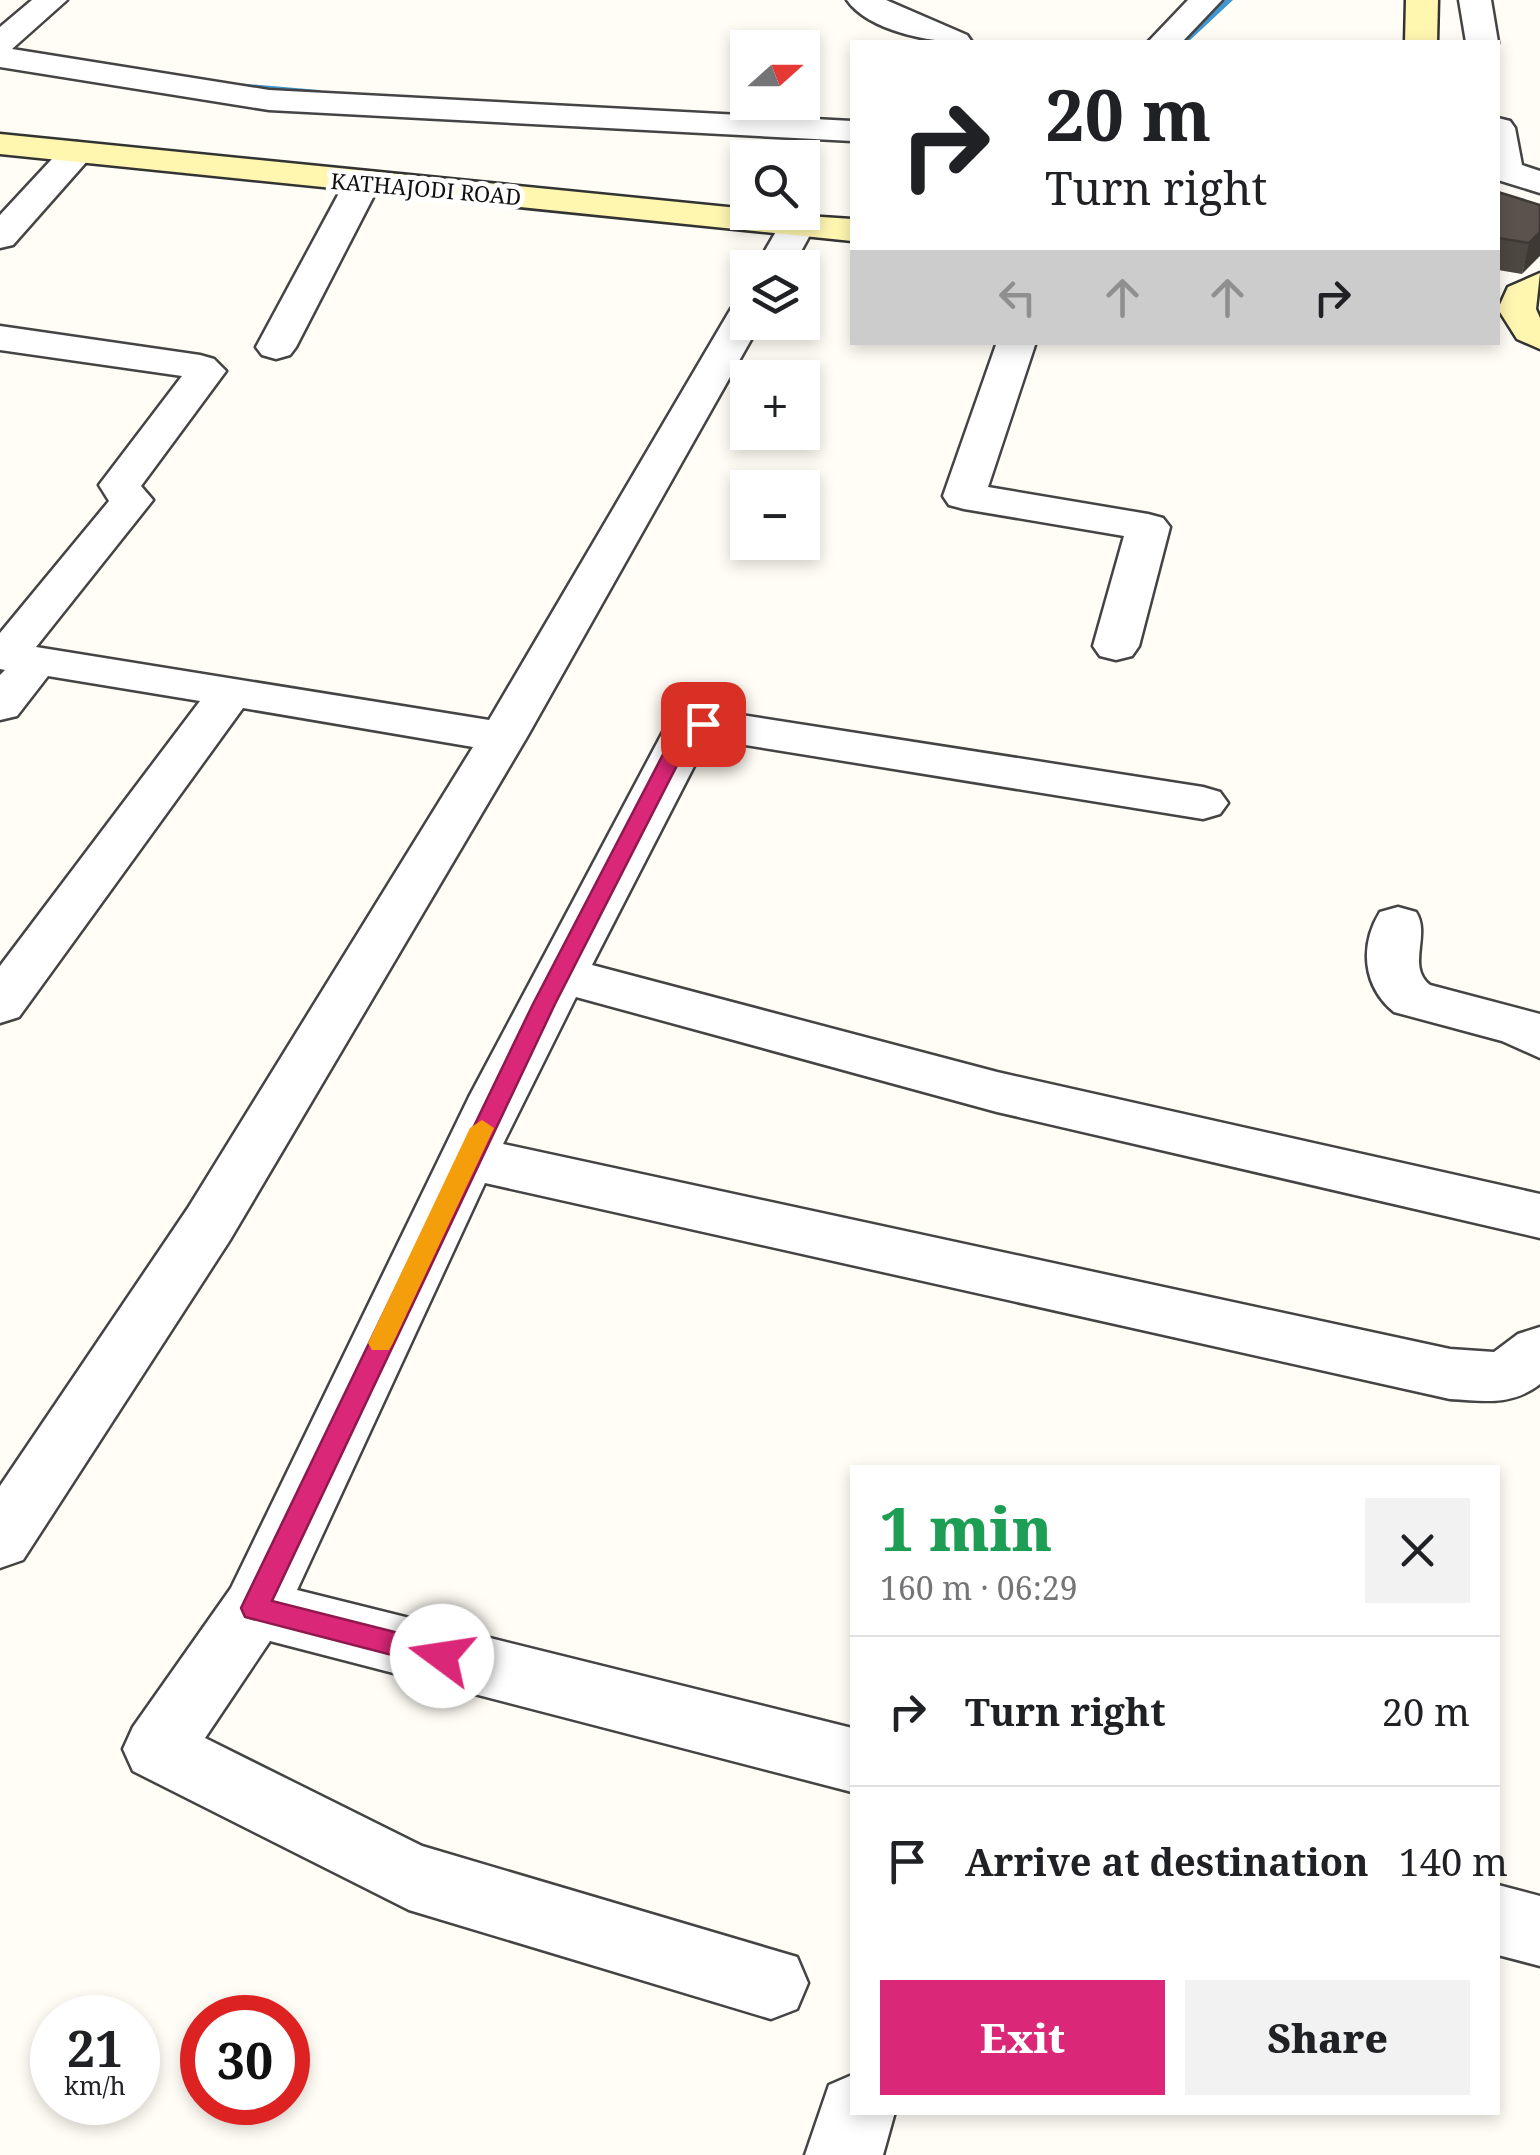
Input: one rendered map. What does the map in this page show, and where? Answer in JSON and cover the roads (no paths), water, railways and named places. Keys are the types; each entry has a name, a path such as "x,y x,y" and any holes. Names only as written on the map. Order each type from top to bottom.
{"main road":[{"path":"1421,40 1422,0"},
{"name":"KATHAJODI ROAD","path":"0,120 730,194"},
{"name":"KATHAJODI ROAD","path":"0,144 364,182 730,207"},
{"name":"KATHAJODI ROAD","path":"820,210 850,206"},
{"name":"KATHAJODI ROAD","path":"820,219 850,229"}],"street":[{"path":"0,43 51,0"},
{"path":"863,0 890,16 951,40"},
{"path":"1166,40 1206,0"},
{"path":"1475,0 1482,40"},
{"path":"0,56 269,100 850,132"},
{"path":"1500,140 1505,171 1540,182"},
{"path":"0,237 78,152"},
{"path":"276,347 364,182"},
{"path":"0,338 200,367 206,371 120,484 118,488 132,500 13,657 0,706"},
{"path":"0,1540 209,1224 503,737 732,340"},
{"path":"1015,345 964,496 1148,527 1116,646"},
{"path":"13,657 503,737"},
{"path":"0,1004 231,692"},
{"path":"772,1982 409,1876 158,1749 255,1608 468,1158 688,730 703,724 1202,804"},
{"path":"1398,924 1392,974 1398,990 1413,999 1520,1026 1540,1039"},
{"path":"560,974 997,1092 1540,1216"},
{"path":"468,1158 1450,1374 1505,1377 1540,1351"},
{"path":"255,1608 850,1759"},
{"path":"1500,1920 1540,1930"},
{"path":"844,2155 855,2115"}],"waterway":[{"path":"1185,40 1228,0"},
{"path":"236,86 319,93"}]}
